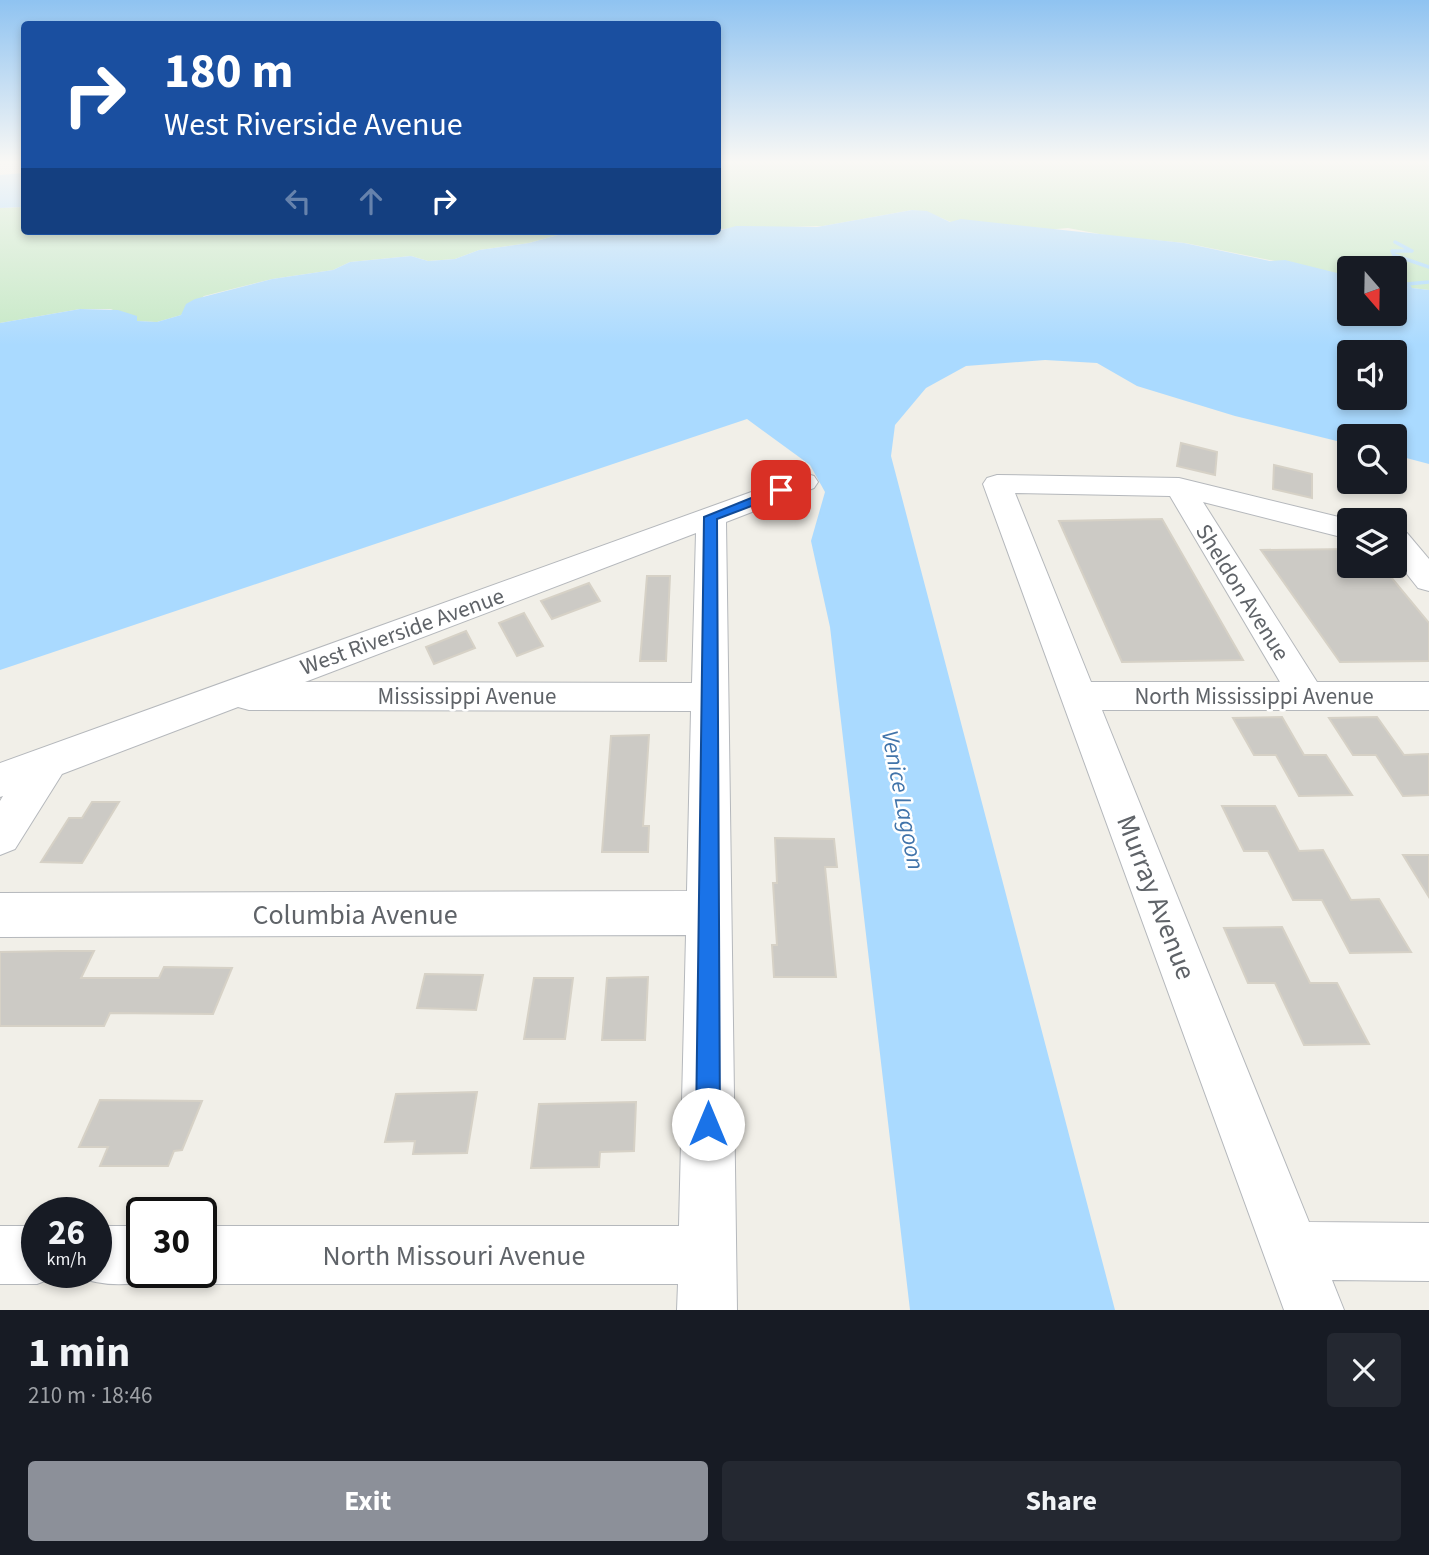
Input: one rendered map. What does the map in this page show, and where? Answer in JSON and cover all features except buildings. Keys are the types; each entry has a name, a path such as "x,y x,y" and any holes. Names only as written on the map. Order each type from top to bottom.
{"street":[{"name":"West Riverside Avenue","path":"0,780 804,482"},
{"name":"Murray Avenue","path":"1179,487 997,484 1314,1310"},
{"path":"1179,487 1337,526"},
{"name":"Sheldon Avenue","path":"1179,487 1307,696"},
{"path":"707,1310 711,517"},
{"path":"1407,543 1429,549"},
{"path":"1407,554 1429,580"},
{"name":"Mississippi Avenue","path":"224,696 710,696"},
{"name":"North Mississippi Avenue","path":"1080,696 1429,696"},
{"path":"0,836 48,762"},
{"name":"Columbia Avenue","path":"0,915 710,913"},
{"path":"1292,1251 1429,1252"},
{"path":"0,1255 21,1255"},
{"name":"North Missouri Avenue","path":"217,1255 707,1255"}],"green space":[{"path":"0,222 21,222 21,235 558,235 529,243 479,250 455,259 428,261 411,256 350,262 333,270 272,279 204,296 181,315 157,322 136,321 111,309 80,309 0,323"},
{"path":"721,222 845,222 823,226 721,229"},
{"path":"953,222 1429,222 1429,290 1407,287 1407,256 1337,256 1337,274 1185,243 1110,236 1068,228 1045,230"}],"water":[{"name":"Venice Lagoon","path":"844,222 990,222 1184,243 1270,261 1285,260 1337,273 1337,326 1407,326 1407,287 1429,290 1429,464 1407,458 1407,424 1337,424 1337,441 1235,416 1137,386 1097,363 1045,360 966,366 926,388 895,425 891,456 1115,1310 910,1310 830,627 811,541 825,492 810,465 747,419 0,670 0,323 80,309 118,310 137,316 137,321 157,322 181,315 186,304 195,299 272,279 333,270 350,262 411,256 428,261 455,259 479,250 529,243 558,235 721,235 721,230 736,226 817,227"}],"waterway":[{"path":"1395,242 1412,251 1392,251 1394,255 1429,267"},
{"path":"1410,288 1407,284 1429,282"}],"route":[{"path":"708,1124 711,517 781,490"}]}
